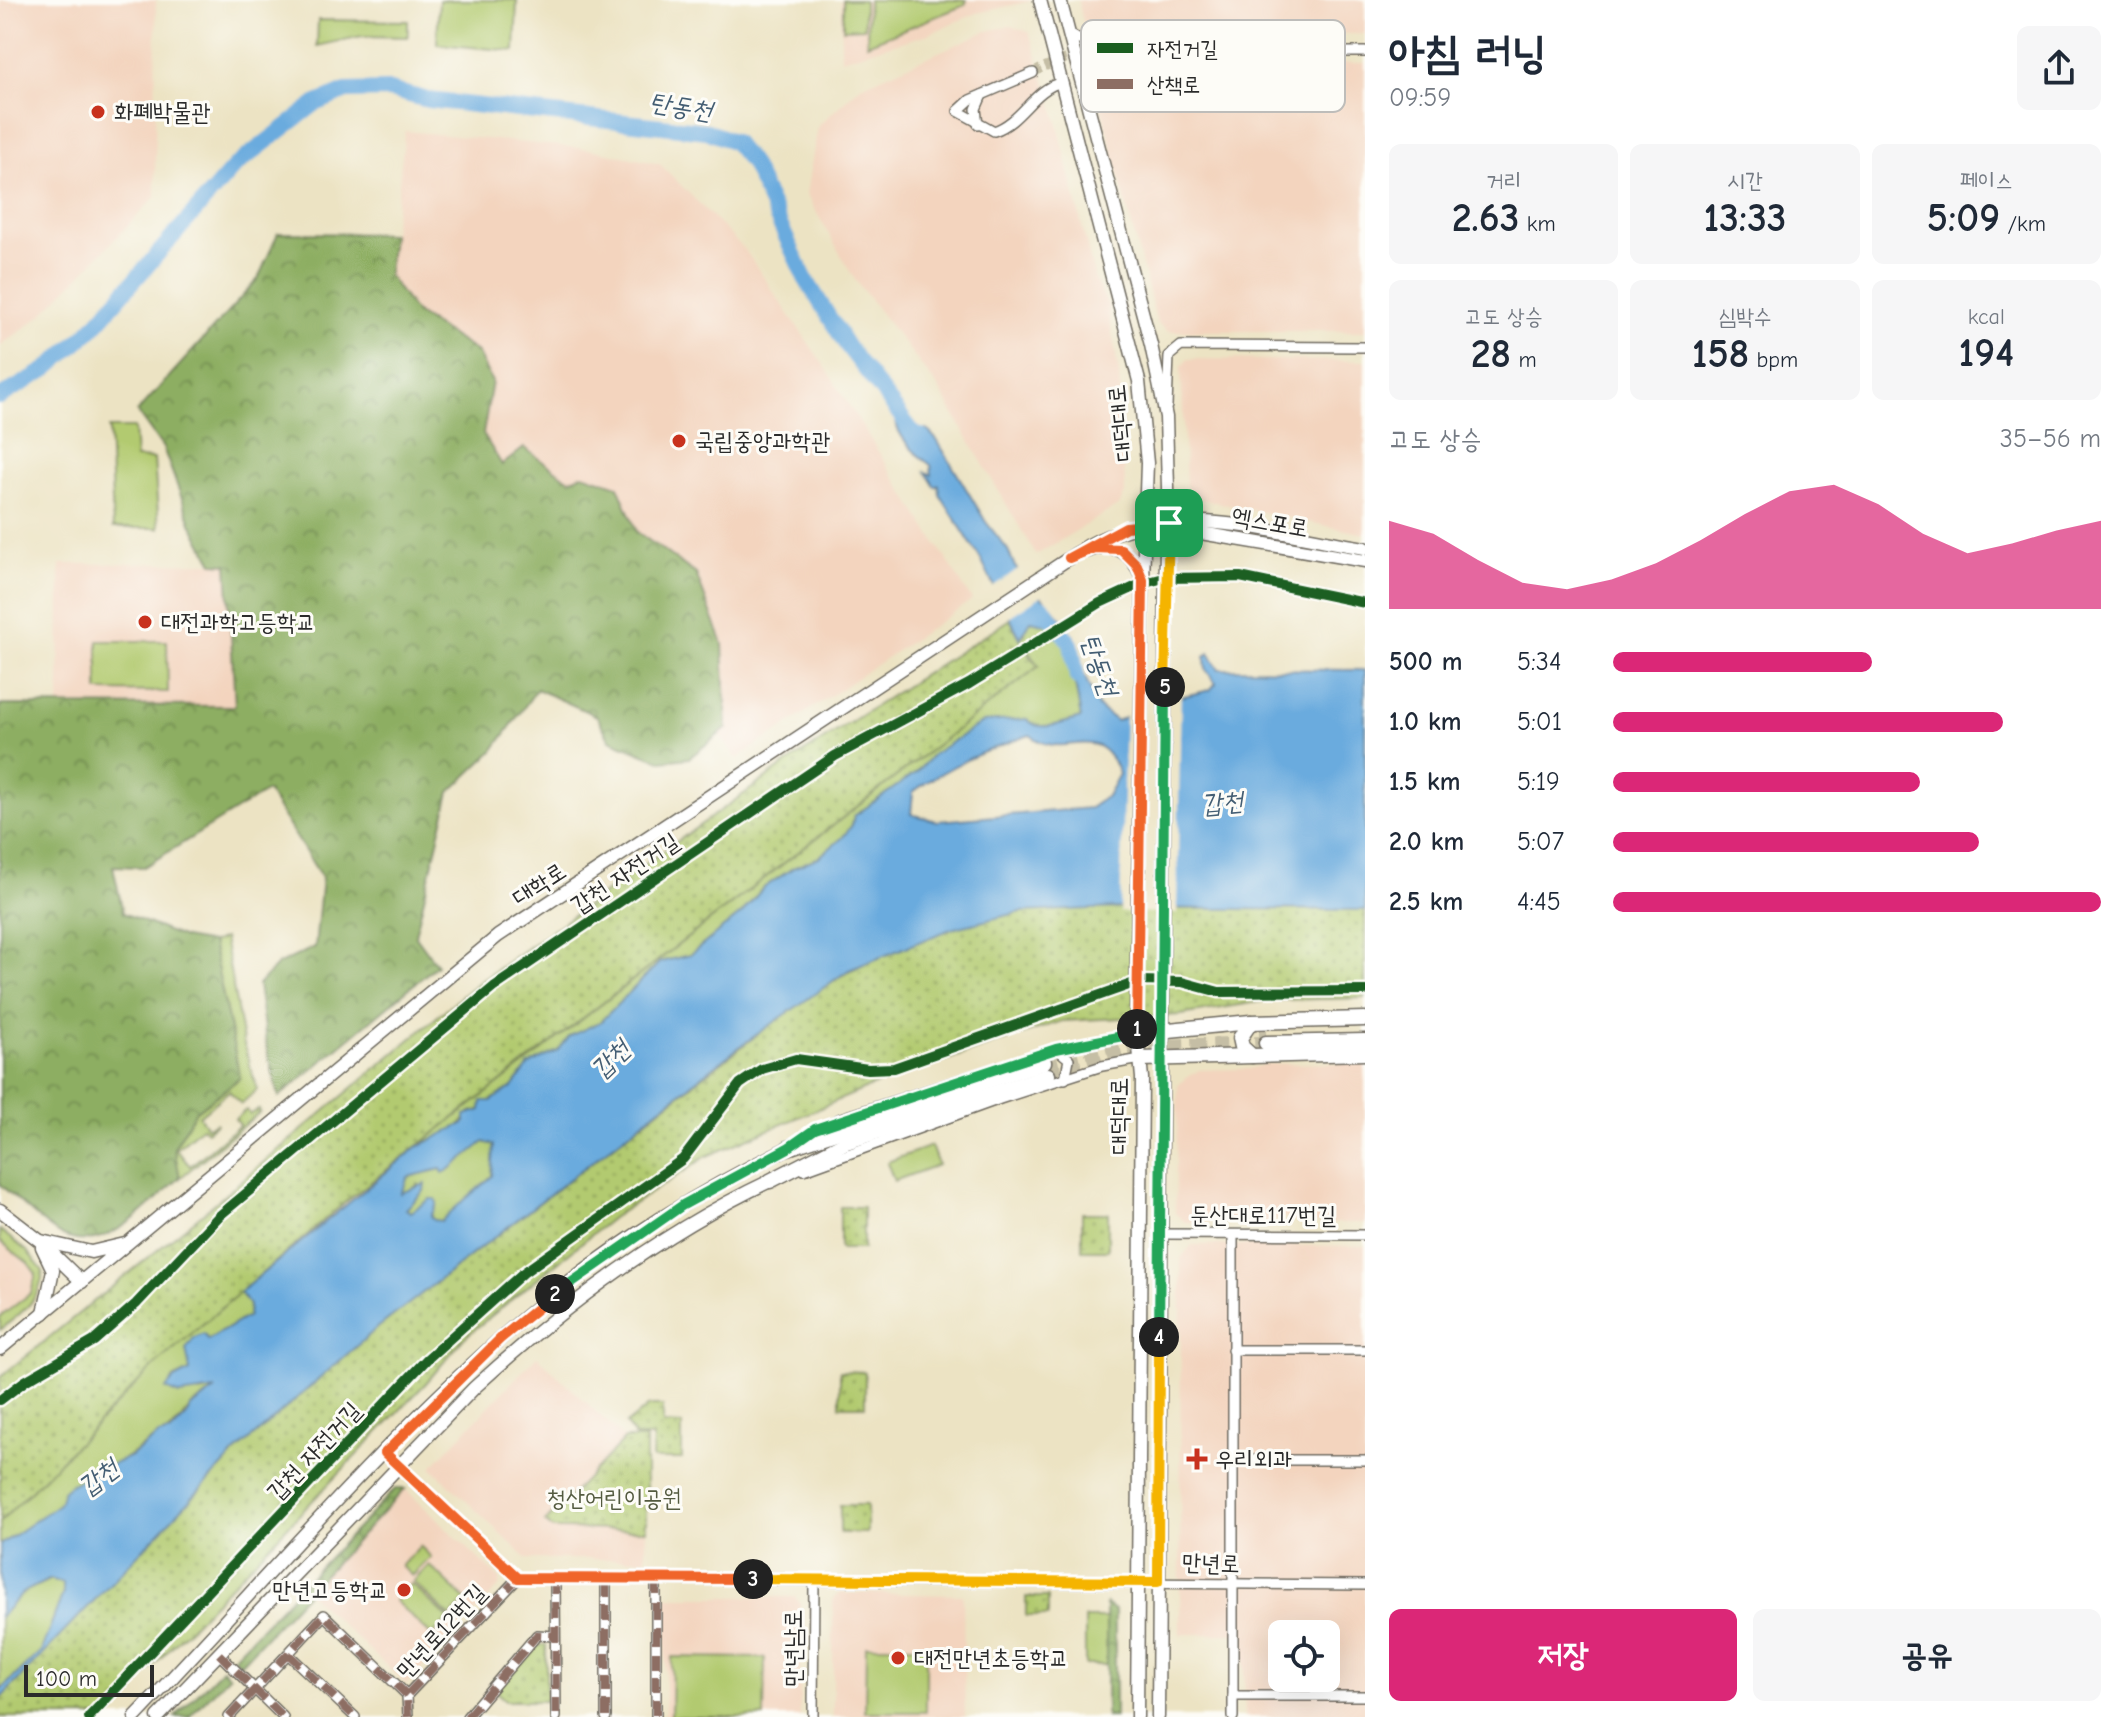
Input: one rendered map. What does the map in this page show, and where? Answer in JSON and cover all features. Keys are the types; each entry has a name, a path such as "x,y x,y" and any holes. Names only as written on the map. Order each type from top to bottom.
{"highway":[{"path":"1138,1033 1163,1024 1365,1019"},
{"path":"1251,1022 1240,1038 1242,1047 1252,1056"},
{"path":"1365,1029 1266,1036 1365,1041"},
{"path":"1141,1059 1365,1053"},
{"path":"770,1181 846,1142 1046,1068 788,1148"}],"main road":[{"name":"대덕대로","path":"1040,0 1139,381 1145,430 1147,524 1143,580 1136,1017 1141,1059 1137,1717"},
{"name":"대덕대로","path":"1060,0 1081,79"},
{"name":"대덕대로","path":"1090,112 1151,345 1166,417 1169,523 1166,548 1158,1717"},
{"name":"엑스포로","path":"1147,524 1193,518 1365,548"},
{"name":"엑스포로","path":"1169,523 1189,531 1365,561"},
{"name":"대학로","path":"0,1349 498,936 1069,558 1115,532 1147,524"},
{"path":"1069,558 1094,548 1121,549 1137,565 1143,580"},
{"path":"135,1717 480,1357 553,1295 683,1205 788,1148"},
{"path":"158,1717 474,1388 564,1310 692,1223 770,1181"},
{"path":"0,1210 40,1241 82,1282"},
{"path":"40,1241 91,1252 128,1243"},
{"path":"40,1241 53,1270 44,1313"}],"street":[{"path":"1068,33 1081,41"},
{"path":"1033,73 982,95 958,111 994,131 1002,129 1051,85 1062,82"},
{"path":"978,124 976,109 982,95"},
{"path":"1166,417 1169,356 1181,346 1365,347"},
{"path":"788,1148 815,1129 841,1118 1056,1049 1138,1033"},
{"path":"1056,1049 1069,1059 1065,1079"},
{"path":"770,1181 1065,1079 1141,1059"},
{"name":"둔산대로117번길","path":"1160,1234 1365,1235"},
{"path":"1233,1235 1233,1717"},
{"path":"1232,1350 1365,1350"},
{"path":"385,1453 518,1578"},
{"path":"1232,1460 1365,1460"},
{"name":"만년로","path":"518,1578 1365,1585"},
{"name":"만년로12번길","path":"408,1717 407,1695 518,1578"},
{"path":"555,1578 556,1717"},
{"path":"606,1578 606,1717"},
{"path":"656,1579 656,1717"},
{"name":"만년남로","path":"813,1717 814,1580"},
{"path":"229,1717 324,1615 407,1695"},
{"path":"467,1717 537,1635 555,1636"},
{"path":"219,1654 283,1717"},
{"path":"288,1654 355,1717"},
{"path":"1233,1696 1365,1696"}],"shaded area":[{"path":"0,0 156,0 155,197 42,315 0,346"},
{"path":"841,0 1031,1 977,13 926,35 841,59"},
{"path":"1078,0 1365,0 1365,34 1345,34 1345,20 1083,20"},
{"path":"1010,26 1029,32 1055,112 1095,280 1107,303 1119,374 1124,450 1125,494 1119,505 1036,555 938,387 855,280 806,194 818,126 861,86 987,31"},
{"path":"1345,63 1365,63 1365,331 1168,331 1157,323 1102,112 1345,112"},
{"name":"국립중앙과학관","path":"405,131 589,149 660,164 745,250 823,364 972,600 737,759 719,734 727,728 696,574 637,532 617,486 570,480 524,448 502,465 483,434 492,382 477,352 416,313 388,275"},
{"path":"1188,359 1365,361 1365,534 1196,498 1186,486 1181,367"},
{"name":"대전과학고등학교","path":"227,563 235,706 59,704 60,564"},
{"path":"1365,1063 1365,1223 1297,1223 1291,1217 1273,1222 1185,1222 1175,1213 1178,1084 1199,1070 1249,1069 1266,1064"},
{"path":"0,1230 27,1251 43,1271 40,1291 33,1303 0,1330"},
{"path":"1192,1245 1365,1246 1365,1717 1245,1717 1244,1634 1180,1634 1181,1258"},
{"path":"537,1356 625,1439 545,1523 553,1529 646,1530 646,1559 527,1559 431,1467"},
{"name":"만년고등학교","path":"405,1489 500,1579 500,1586 406,1684 308,1593"},
{"name":"대전만년초등학교","path":"840,1593 963,1595 965,1717 833,1717 833,1600"},
{"path":"666,1597 795,1597 800,1603 800,1717 665,1717"}],"green space":[{"path":"439,0 517,0 515,51 437,44"},
{"path":"843,0 864,0 864,28 843,29"},
{"path":"868,0 967,0 965,5 867,44"},
{"path":"318,20 408,21 408,37 362,36 317,46"},
{"path":"278,233 392,234 388,275 416,313 477,352 492,382 483,434 502,465 524,448 570,480 583,474 618,486 637,532 696,574 723,644 727,728 689,758 661,761 610,740 597,716 537,689 493,751 450,792 415,935 437,965 279,1097 267,1050 258,985 277,965 315,947 322,878 267,791 144,867 113,866 123,913 184,938 212,943 240,1078 195,1112 174,1148 180,1178 127,1224 96,1239 79,1240 56,1232 0,1185 0,705 235,706 227,564 213,563 192,525 163,448 137,412 258,279"},
{"path":"109,428 134,428 136,458 154,459 159,528 113,528"},
{"path":"1010,619 1030,657 1039,666 349,1199 156,1364 0,1522 0,1377 196,1219 475,985 786,764"},
{"path":"1026,623 1055,625 1071,659 1081,718 1045,726 1027,719 933,754 917,772 854,816 852,825 842,838 819,857 793,868 762,889 742,913 690,955 660,962 600,1022 570,1036 558,1051 529,1065 514,1086 482,1106 481,1110 471,1112 457,1129 417,1147 1039,666 1020,638 1025,634"},
{"path":"98,641 167,641 168,692 98,691"},
{"path":"1117,908 1365,910 1365,998 1269,1000 1181,1015 1062,1021 886,1080 707,1156 612,1218 464,1338 426,1383 104,1717 0,1717 0,1699 238,1450 376,1329 810,994 885,954 969,923 1024,912"},
{"path":"224,938 243,1041 257,1090 241,1104 229,1091 199,1116 207,1127 217,1123 207,1131 202,1127 176,1149 190,1166 240,1125 235,1119 246,1110 250,1114 259,1109 260,1112 180,1178 174,1148 195,1112 240,1077 212,943"},
{"path":"484,1141 495,1145 492,1176 442,1221 434,1220 431,1215 437,1204 430,1199 411,1213 406,1209 424,1191 418,1184 411,1191 400,1193 408,1177 442,1168 449,1170"},
{"path":"931,1146 938,1165 894,1181 887,1162"},
{"path":"840,1207 863,1207 863,1249 840,1249"},
{"path":"1082,1213 1108,1213 1108,1250 1082,1250"},
{"path":"0,1230 27,1251 43,1271 34,1298 0,1330 0,1317 31,1293 36,1274 28,1263 0,1241"},
{"path":"240,1292 249,1305 248,1316 207,1340 190,1371 173,1379 200,1393 216,1390 193,1405 170,1430 0,1545 0,1522 156,1364"},
{"path":"840,1371 865,1372 865,1406 840,1406"},
{"path":"649,1406 663,1406 663,1424 682,1425 682,1459 652,1459 653,1437 635,1437 626,1424"},
{"name":"청산어린이공원","path":"625,1439 646,1439 646,1530 553,1529 545,1522"},
{"path":"395,1489 405,1489 240,1664 233,1657"},
{"path":"840,1505 867,1505 867,1533 840,1533"},
{"path":"420,1546 431,1557 412,1576 401,1566"},
{"path":"429,1565 466,1600 450,1617 413,1582"},
{"path":"51,1579 63,1583 63,1593 41,1651 0,1691 0,1617 22,1593"},
{"path":"411,1584 449,1619 432,1636 395,1601"},
{"path":"1026,1597 1048,1597 1048,1616 1026,1616"},
{"path":"1106,1604 1115,1610 1115,1717 1106,1717"},
{"path":"1085,1618 1106,1618 1106,1665 1085,1665"},
{"path":"537,1645 546,1645 546,1701 506,1701 495,1691"},
{"path":"866,1646 926,1646 926,1712 865,1712"},
{"path":"672,1657 765,1658 764,1717 671,1717"},
{"path":"222,1669 229,1676 189,1717 175,1717"}],"water":[{"path":"912,414 937,440 986,522 1008,550 1015,567 1063,620 1048,625 1031,621 1020,638 980,558 940,495 939,485 935,487 926,472 932,475 931,465 914,451 900,433 894,418"},
{"name":"갑천","path":"1209,653 1219,669 1365,670 1365,910 1117,908 1021,912 951,929 849,970 742,1045 376,1329 238,1450 0,1699 0,1691 41,1651 63,1593 63,1583 50,1579 22,1593 0,1617 0,1545 59,1504 63,1491 71,1484 131,1456 159,1435 171,1432 186,1417 190,1408 216,1390 179,1395 166,1389 173,1380 190,1371 186,1349 194,1338 204,1334 208,1340 248,1316 249,1305 240,1292 417,1147 465,1123 465,1115 481,1110 482,1101 491,1101 514,1086 529,1065 558,1051 570,1036 600,1022 660,962 690,955 742,913 762,889 793,868 819,857 842,838 852,825 854,816 917,772 933,754 983,722 1027,719 1045,726 1081,718 1071,659 1077,658 1098,707 1117,721 1149,704 1210,690 1216,683 1206,670 1205,657","holes":["1030,735 1043,743 1091,744 1101,748 1119,774 1107,796 1090,808 937,821 911,814 913,792 926,782 969,759","484,1142 494,1145 492,1176 442,1221 434,1220 431,1216 436,1199 430,1199 411,1212 406,1209 424,1191 425,1184 401,1193 408,1177 441,1169 443,1173"]}],"pier":[{"path":"913,410 932,430 891,422 892,414"},
{"path":"1021,567 1044,594 1006,619 989,589"},
{"path":"1181,690 1177,913 1120,912 1125,712"}],"waterway":[{"name":"탄동천","path":"0,397 47,369 90,331 235,166 315,104 346,91 390,90 428,100 707,131 734,142 752,164 805,278 847,346 913,432"},
{"name":"탄동천","path":"1043,607 1071,644 1077,677"}],"tunnel":[{"path":"1033,73 1050,64 1081,56"},
{"path":"1238,1030 1266,1030"},
{"path":"1044,1062 1149,1036"},
{"path":"1048,1075 1160,1046 1266,1043"}],"marked path":[{"path":"408,1717 407,1695 518,1578"},
{"path":"555,1578 556,1717"},
{"path":"606,1578 606,1717"},
{"path":"656,1579 656,1717"},
{"path":"229,1717 324,1615 407,1695"},
{"path":"467,1717 537,1635 555,1636"},
{"path":"219,1654 283,1717"},
{"path":"288,1654 355,1717"}],"cycle path":[{"name":"갑천 자전거길","path":"0,1400 25,1381 94,1341 136,1304 219,1216 494,987 835,756 969,684 1100,603 1141,584 1164,578 1240,577 1365,603"},
{"name":"갑천 자전거길","path":"89,1717 427,1359 523,1273 683,1159 740,1084 762,1069 796,1059 868,1069 894,1068 1140,981 1182,982 1219,992 1365,991"}],"place":[{"name":"화폐박물관","path":"98,112"},
{"name":"국립중앙과학관","path":"679,441"},
{"name":"대전과학고등학교","path":"145,622"},
{"name":"우리외과","path":"1197,1459"},
{"name":"만년고등학교","path":"404,1590"},
{"name":"대전만년초등학교","path":"898,1658"}],"route":[{"path":"1169,523 1166,548 1158,1582 518,1578 385,1453 501,1338 553,1295 683,1205 788,1148 815,1129 1056,1049 1138,1033 1143,580 1130,555 1121,549 1109,546 1094,548 1069,558 1126,527 1169,523"}]}
